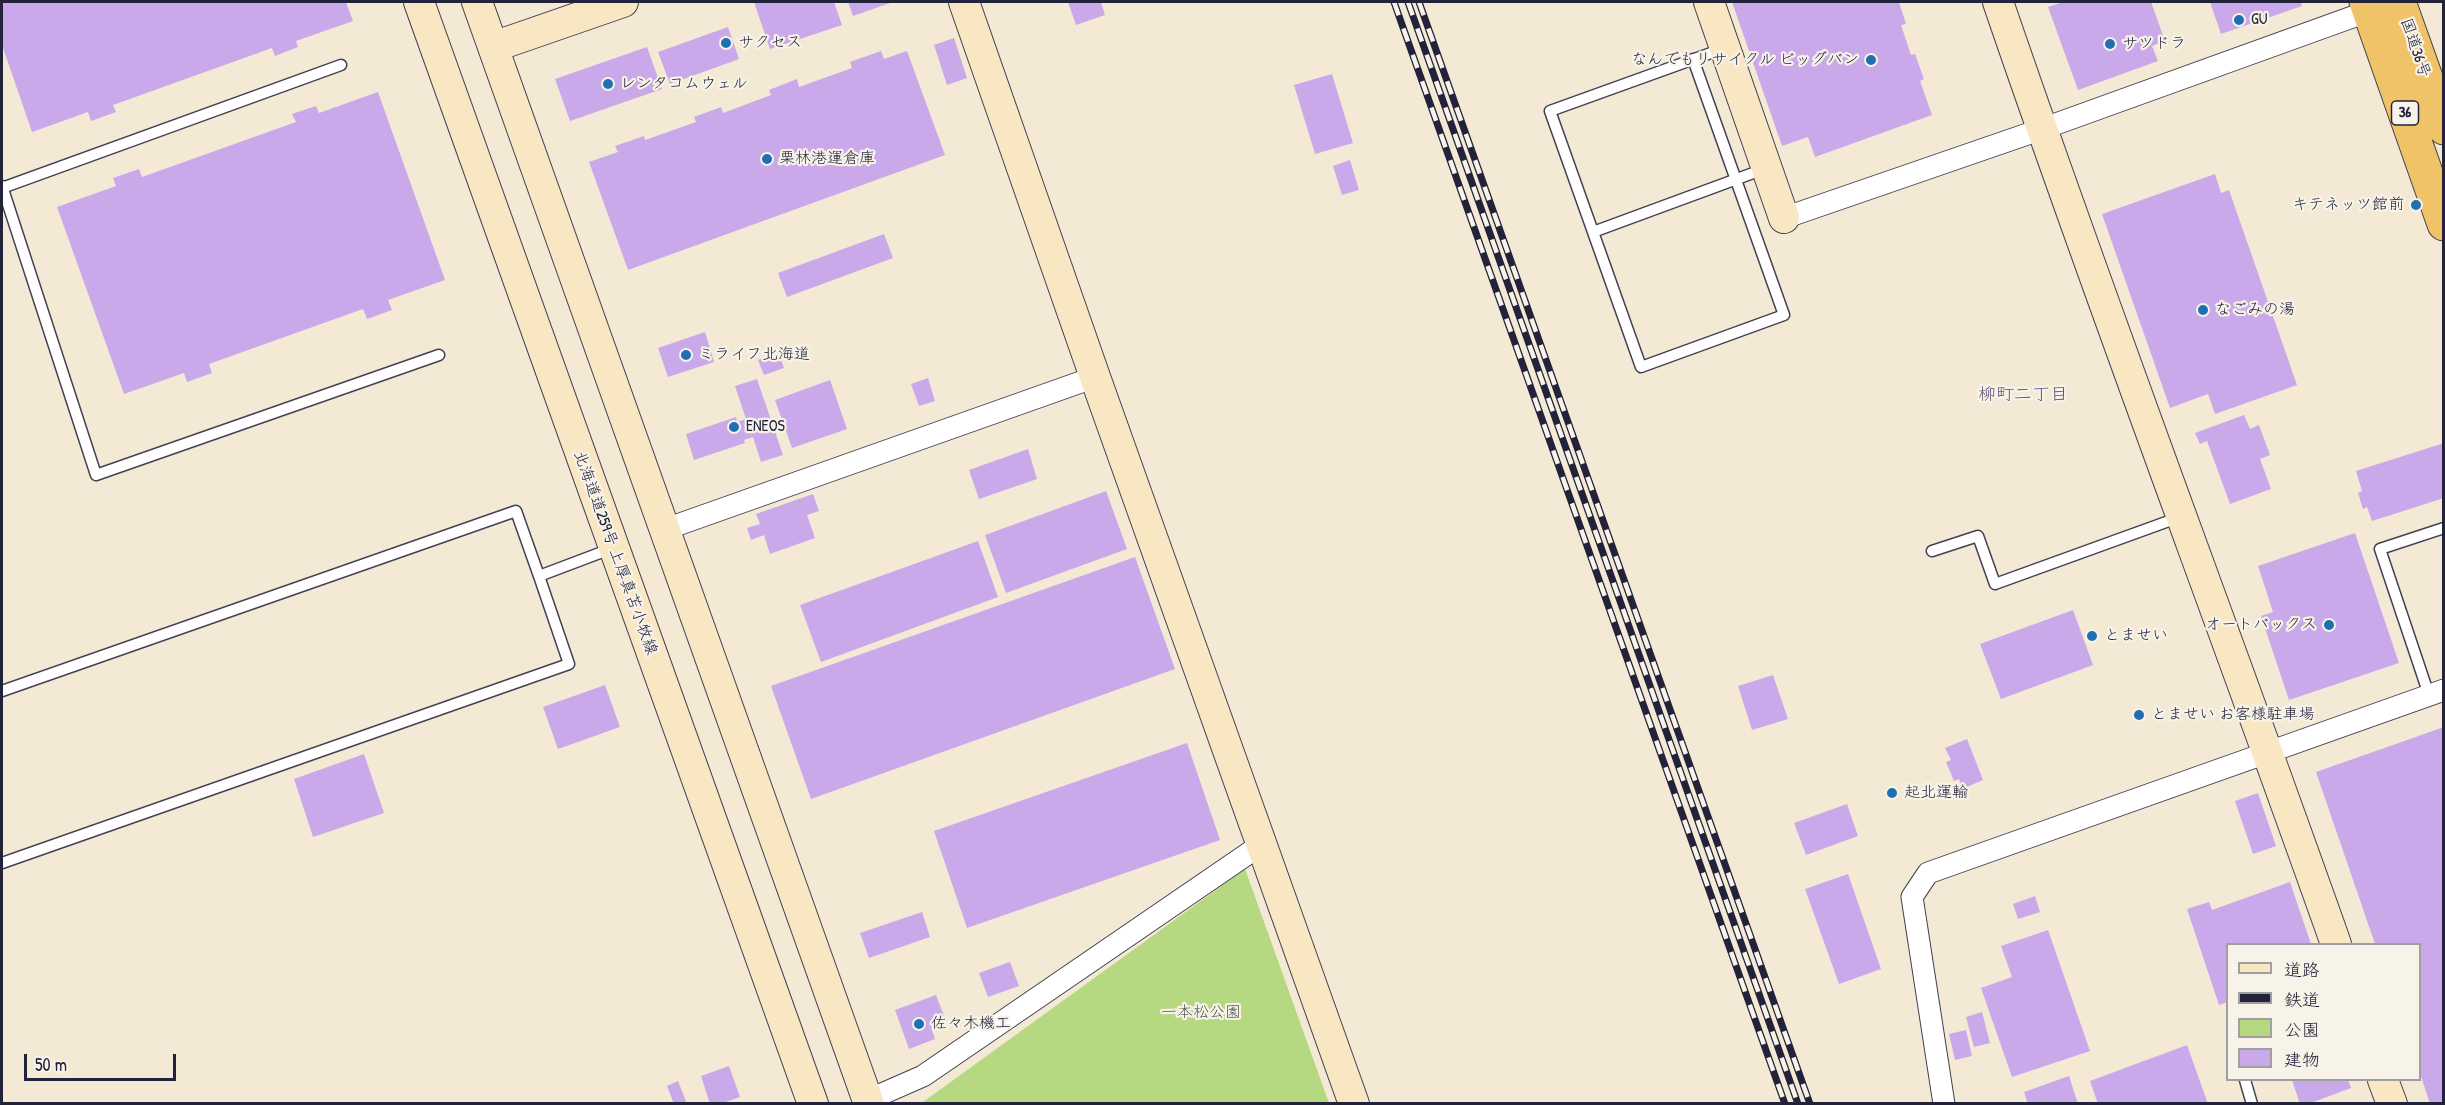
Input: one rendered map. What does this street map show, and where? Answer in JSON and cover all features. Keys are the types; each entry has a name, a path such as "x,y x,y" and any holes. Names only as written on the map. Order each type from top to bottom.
{"highway":[{"name":"国道36号","path":"2383,4 2444,128"},
{"name":"国道36号","path":"2383,4 2444,224"}],"street":[{"name":"北海道道259号 上厚真苫小牧線","path":"419,2 813,1104"},
{"path":"477,2 666,529 865,1103 923,1076 1262,844"},
{"path":"494,47 623,2"},
{"path":"964,2 1354,1104"},
{"path":"1709,2 1784,218 2042,129 2383,4"},
{"path":"2000,2 2042,129 2181,517 2269,753 2335,943"},
{"path":"666,529 1095,377"},
{"path":"1944,1104 1912,897 1928,873 2436,692"},
{"path":"2383,1081 2392,1104"}],"lane":[{"path":"1693,59 1784,315 1641,367 1550,111 1693,59 1725,48"},
{"path":"341,65 2,187 96,475 439,354"},
{"path":"1593,231 1767,168"},
{"path":"2,691 516,511 569,664 2,863"},
{"path":"1932,551 1978,536 1995,584 2181,517"},
{"path":"2436,692 2380,549 2444,528"},
{"path":"538,576 614,548"},
{"path":"2245,1081 2252,1104"}],"green space":[{"name":"一本松公園","path":"1245,869 1329,1103 923,1102"}],"building":[{"path":"2,2 346,2 353,21 296,41 298,47 275,56 272,48 113,105 116,112 91,121 88,112 32,132 2,45"},
{"path":"754,2 834,2 842,25 770,49"},
{"path":"848,2 893,2 853,16"},
{"path":"1068,2 1101,2 1105,15 1076,25"},
{"path":"1732,2 1899,2 1906,24 1901,25 1911,55 1915,54 1924,79 1920,81 1932,115 1815,157 1808,137 1782,146"},
{"name":"サツドラ","path":"2063,2 2151,2 2165,41 2152,46 2158,61 2078,90 2048,7"},
{"name":"GU","path":"2210,2 2301,2 2302,6 2221,34"},
{"path":"728,27 739,59 670,84 658,52"},
{"path":"954,38 967,78 947,85 934,45"},
{"name":"レンタコムウェル","path":"647,47 662,89 570,121 555,79"},
{"name":"栗林港運倉庫","path":"881,51 884,59 907,51 945,155 628,270 589,162 618,152 615,146 644,136 645,140 696,122 694,117 721,107 723,113 771,95 769,90 797,79 799,87 852,68 850,62"},
{"path":"1332,74 1353,143 1315,154 1294,85"},
{"path":"378,92 445,280 388,300 392,310 367,319 363,309 209,364 212,373 187,382 184,373 124,394 57,207 116,186 113,178 139,169 142,177 296,122 292,114 316,106 319,113"},
{"path":"1350,160 1359,190 1342,195 1333,166"},
{"name":"なごみの湯","path":"2215,174 2221,193 2229,190 2297,385 2215,414 2208,394 2170,408 2102,214"},
{"path":"884,234 893,258 787,297 778,273"},
{"name":"ミライフ北海道","path":"705,332 714,362 668,377 658,348"},
{"path":"778,352 784,368 764,375 758,360"},
{"path":"928,378 935,401 919,406 911,384"},
{"path":"757,379 783,455 761,462 753,437 744,440 745,443 694,460 686,434 736,417 737,422 746,419 735,386"},
{"path":"830,380 847,429 792,448 775,400"},
{"path":"2244,415 2250,429 2259,425 2270,455 2260,459 2271,489 2230,504 2207,441 2200,444 2195,433"},
{"path":"2444,443 2444,498 2372,521 2367,507 2363,509 2358,493 2362,491 2356,471"},
{"path":"1028,449 1037,479 979,499 969,470"},
{"path":"1106,491 1127,549 1006,593 985,535"},
{"path":"813,494 819,511 807,515 815,538 770,554 764,535 751,540 747,528 760,524 756,514"},
{"path":"2355,533 2399,663 2289,700 2261,616 2273,612 2258,566"},
{"path":"978,541 998,597 821,662 800,605"},
{"path":"1135,557 1175,669 811,799 771,686"},
{"path":"2073,610 2093,665 2001,699 1980,644"},
{"path":"1773,675 1788,719 1752,730 1738,686"},
{"path":"605,685 620,727 558,749 543,707"},
{"path":"2444,727 2444,1104 2430,1104 2421,1076 2421,943 2375,943 2316,772"},
{"path":"1967,739 1983,780 1962,789 1959,779 1954,781 1946,762 1951,760 1945,748"},
{"path":"1187,743 1220,840 967,928 934,831"},
{"path":"364,754 384,813 313,837 294,779"},
{"path":"2258,793 2276,846 2253,854 2235,801"},
{"path":"1847,804 1858,836 1806,855 1794,823"},
{"path":"1848,874 1881,969 1839,984 1805,889"},
{"path":"2290,882 2311,943 2226,943 2226,1003 2219,1005 2187,909 2209,902 2212,910"},
{"path":"2035,896 2040,912 2018,919 2013,904"},
{"path":"922,912 930,937 869,958 860,933"},
{"path":"2048,930 2090,1051 2012,1077 1981,988 2012,977 2001,946"},
{"path":"1010,962 1019,986 988,997 979,973"},
{"name":"佐々木機工","path":"936,995 946,1021 931,1027 935,1039 909,1049 895,1010"},
{"path":"1982,1012 1990,1043 1974,1047 1966,1017"},
{"path":"1966,1030 1972,1056 1955,1060 1949,1034"},
{"path":"2187,1045 2208,1104 2098,1104 2090,1081"},
{"path":"729,1066 740,1097 720,1104 710,1104 701,1076"},
{"path":"2069,1076 2078,1104 2028,1104 2024,1092"},
{"path":"678,1081 687,1104 674,1104 667,1086"},
{"path":"2292,1081 2348,1081 2351,1088 2308,1104 2300,1104"}],"railway":[{"path":"1394,2 1785,1104"},
{"path":"1408,2 1798,1104"},
{"path":"1419,2 1810,1104"}],"place":[{"name":"GU","path":"2239,20"},
{"name":"サクセス","path":"726,43"},
{"name":"サツドラ","path":"2110,44"},
{"name":"なんでもリサイクル ビッグバン","path":"1871,60"},
{"name":"レンタコムウェル","path":"608,84"},
{"name":"栗林港運倉庫","path":"767,159"},
{"name":"キテネッツ館前","path":"2416,205"},
{"name":"なごみの湯","path":"2203,310"},
{"name":"ミライフ北海道","path":"686,355"},
{"name":"ENEOS","path":"734,427"},
{"name":"オートバックス","path":"2329,625"},
{"name":"とませい","path":"2092,636"},
{"name":"とませい お客様駐車場","path":"2139,715"},
{"name":"起北運輸","path":"1892,793"},
{"name":"佐々木機工","path":"919,1024"}],"district":[{"name":"柳町二丁目","path":"2023,395"}]}
